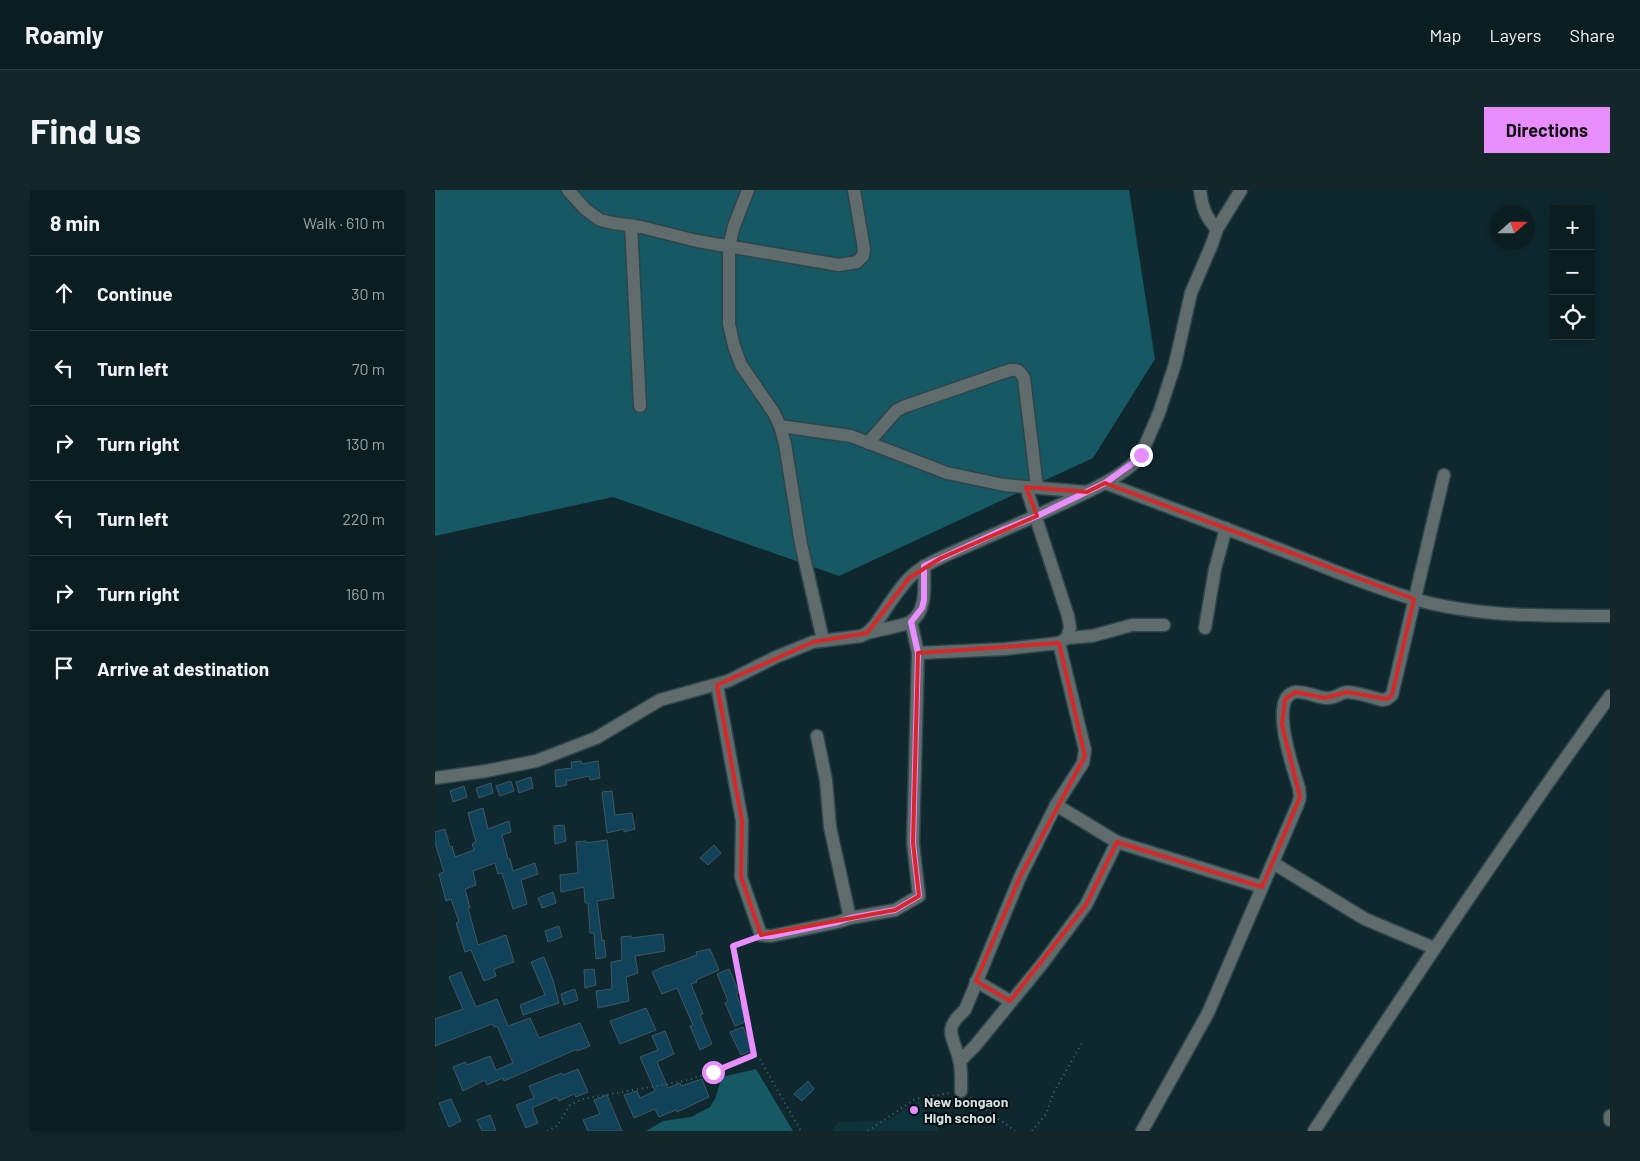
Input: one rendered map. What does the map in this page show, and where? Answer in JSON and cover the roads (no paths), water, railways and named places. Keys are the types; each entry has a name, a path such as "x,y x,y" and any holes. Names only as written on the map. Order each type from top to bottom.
{"street":[{"path":"568,190 585,210 599,220 631,225 697,241 839,265 857,262 863,256 864,249 854,190"},
{"path":"748,190 733,226 729,246 729,324 741,365 774,413 780,426 785,444 801,544 823,640"},
{"path":"1200,190 1202,207 1209,221 1217,229"},
{"path":"867,633 909,578 924,566 1087,492 1105,483 1137,460 1141,455 1159,413 1175,364 1191,293 1217,229 1241,190"},
{"path":"631,225 640,406"},
{"path":"868,443 896,411 903,407 1010,370 1016,369 1021,372 1025,378 1032,487 1037,516 1070,626 1063,640 1085,756 1083,763 1057,805 1020,877 965,1010 955,1019 951,1027 952,1042 960,1061 961,1092"},
{"path":"780,426 851,436 947,473 1004,484 1087,492"},
{"path":"1142,1131 1208,1013 1300,797 1282,725 1285,699 1290,694 1297,692 1333,698 1347,692 1382,700 1392,695 1444,475"},
{"path":"1105,483 1414,599 1452,607 1531,616 1610,616"},
{"path":"1205,628 1215,569 1226,528"},
{"path":"435,778 486,771 536,761 596,738 660,700 717,685 813,642 861,636 911,622 922,608 924,600 924,566"},
{"path":"717,685 742,822 741,877 761,936 771,936 895,910 919,896 913,843 918,653 911,622"},
{"path":"918,653 1005,649 1091,636 1132,625 1164,625"},
{"path":"1314,1131 1434,948 1553,774 1610,696"},
{"path":"817,736 826,780 831,827 850,918"},
{"path":"1057,805 1117,842 1262,887"},
{"path":"960,1061 975,1046 1042,964 1086,905 1117,842"},
{"path":"1273,863 1365,919 1434,948"},
{"path":"977,981 1010,1001"}],"place":[{"name":"New bongaon High school","path":"914,1110"}]}
